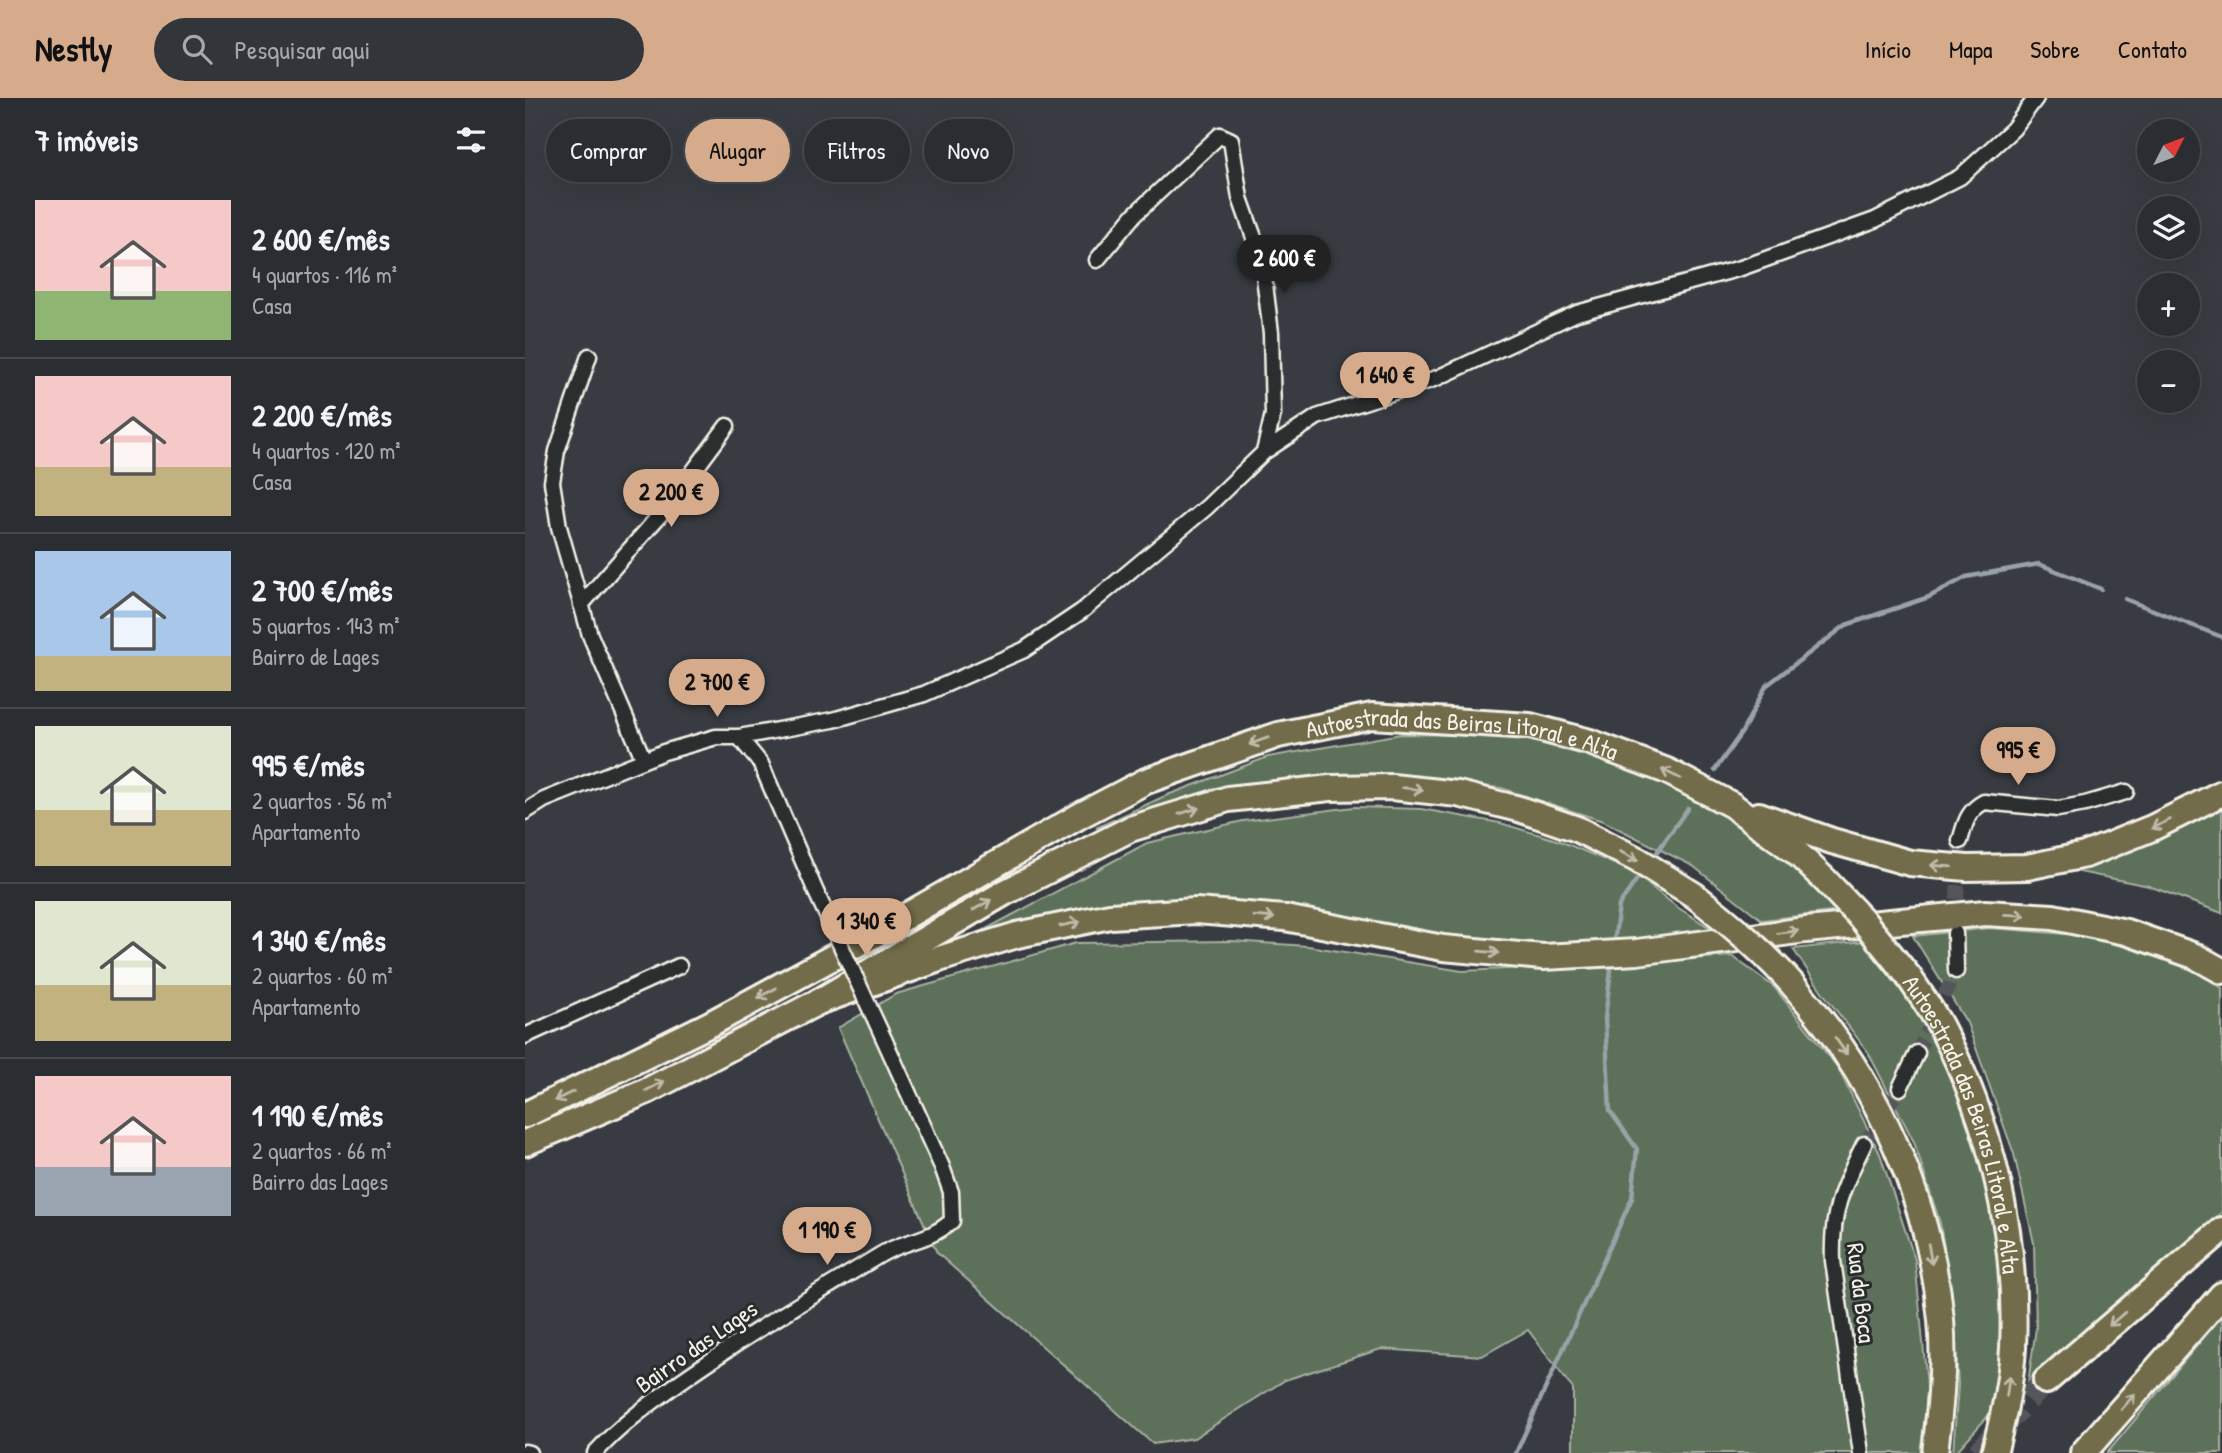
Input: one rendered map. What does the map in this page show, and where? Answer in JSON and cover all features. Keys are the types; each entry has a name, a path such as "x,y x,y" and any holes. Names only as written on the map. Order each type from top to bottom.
{"highway":[{"name":"Autoestrada das Beiras Litoral e Alta","path":"525,1115 711,1024 1146,781 1277,735 1372,716 1530,726 1590,742 1667,771 1732,805 1797,853 1825,880 1861,918 1909,977 1940,1024 1969,1084 1991,1154 2004,1214 2013,1285 2013,1349 2004,1415 1994,1453"},
{"name":"Autoestrada das Beiras Litoral e Alta","path":"525,1143 647,1091 818,1002 1004,893 1130,829 1228,799 1330,788 1392,787 1458,794 1518,808 1577,829 1638,860 1694,895 1735,927 1781,971 1819,1016 1857,1070 1887,1124 1910,1181 1926,1233 1941,1321 1941,1399 1935,1453"},
{"path":"1732,805 1832,841 1910,863 1967,868 2027,867 2085,855 2152,828 2222,793"},
{"path":"818,1002 939,959 1017,935 1110,916 1196,911 1285,918 1443,948 1543,957 1637,952 1924,918 1985,913 2025,915 2053,917 2126,932 2195,956 2222,971"},
{"path":"2046,1381 2222,1230"},
{"path":"2083,1453 2222,1295"}],"street":[{"path":"525,812 544,800 644,760 716,737 739,737 833,720 923,694 1024,649 1082,611 1206,507 1264,452 1317,416 1437,378 1577,313 1741,268 1875,220 1960,177 2014,129 2036,98"},
{"path":"1097,260 1134,215 1220,135 1231,140 1240,198 1262,260 1271,333 1273,414 1264,452"},
{"path":"589,356 557,451 552,482 559,527 590,635 644,760"},
{"path":"582,605 667,507 727,426"},
{"name":"Bairro das Lages","path":"595,1453 628,1421 742,1340 885,1252 939,1233 951,1221 951,1192 942,1167 816,892 761,764 739,737"},
{"path":"1960,842 1973,808 1984,802 2058,809 2126,792"},
{"path":"1955,933 1956,971"},
{"path":"525,1036 679,966"},
{"path":"1900,1088 1917,1053"},
{"name":"Rua da Boca","path":"1861,1453 1833,1261 1832,1230 1836,1205 1864,1144"}],"green space":[{"path":"1401,734 1520,736 1600,755 1656,777 1760,834 1840,911 1762,920 1693,866 1603,821 1501,788 1398,777 1265,782 1096,828 1165,796 1268,757"},
{"path":"2222,804 2222,913 2149,886 2069,870"},
{"path":"1354,807 1421,809 1500,823 1560,841 1631,871 1677,907 1715,931 1660,938 1530,947 1450,940 1319,911 1182,898 1114,906 960,943 1147,843 1243,821"},
{"path":"1990,928 2079,935 2178,960 2222,988 2222,1212 2028,1383 2036,1328 2034,1243 2014,1154 1967,1023 1913,936"},
{"path":"1232,941 1308,946 1462,971 1732,956 1774,987 1838,1068 1880,1154 1915,1260 1928,1395 1920,1453 1573,1453 1573,1389 1528,1330 1482,1356 1381,1349 1285,1380 1194,1438 1153,1444 937,1253 838,1028 896,994 1076,943"},
{"path":"1864,941 1940,1043 1970,1115 1994,1221 2002,1300 1996,1407 1955,1453 1958,1385 1954,1313 1940,1223 1914,1142 1868,1052 1793,949"},
{"path":"2222,1316 2222,1453 2107,1453"}],"waterway":[{"path":"1715,770 1742,732 1766,686 1846,625 1929,597 1966,577 2039,564 2101,589"},
{"path":"2125,599 2222,637"},
{"path":"1657,852 1688,808"},
{"path":"1615,936 1619,905 1637,879"},
{"path":"1516,1453 1632,1198 1637,1149 1610,1111 1605,1018 1611,970"}],"tunnel":[{"path":"1956,920 1960,841"},
{"path":"1917,1053 1956,971"},
{"path":"1864,1144 1900,1088"},
{"path":"1979,1453 2046,1381"}]}
